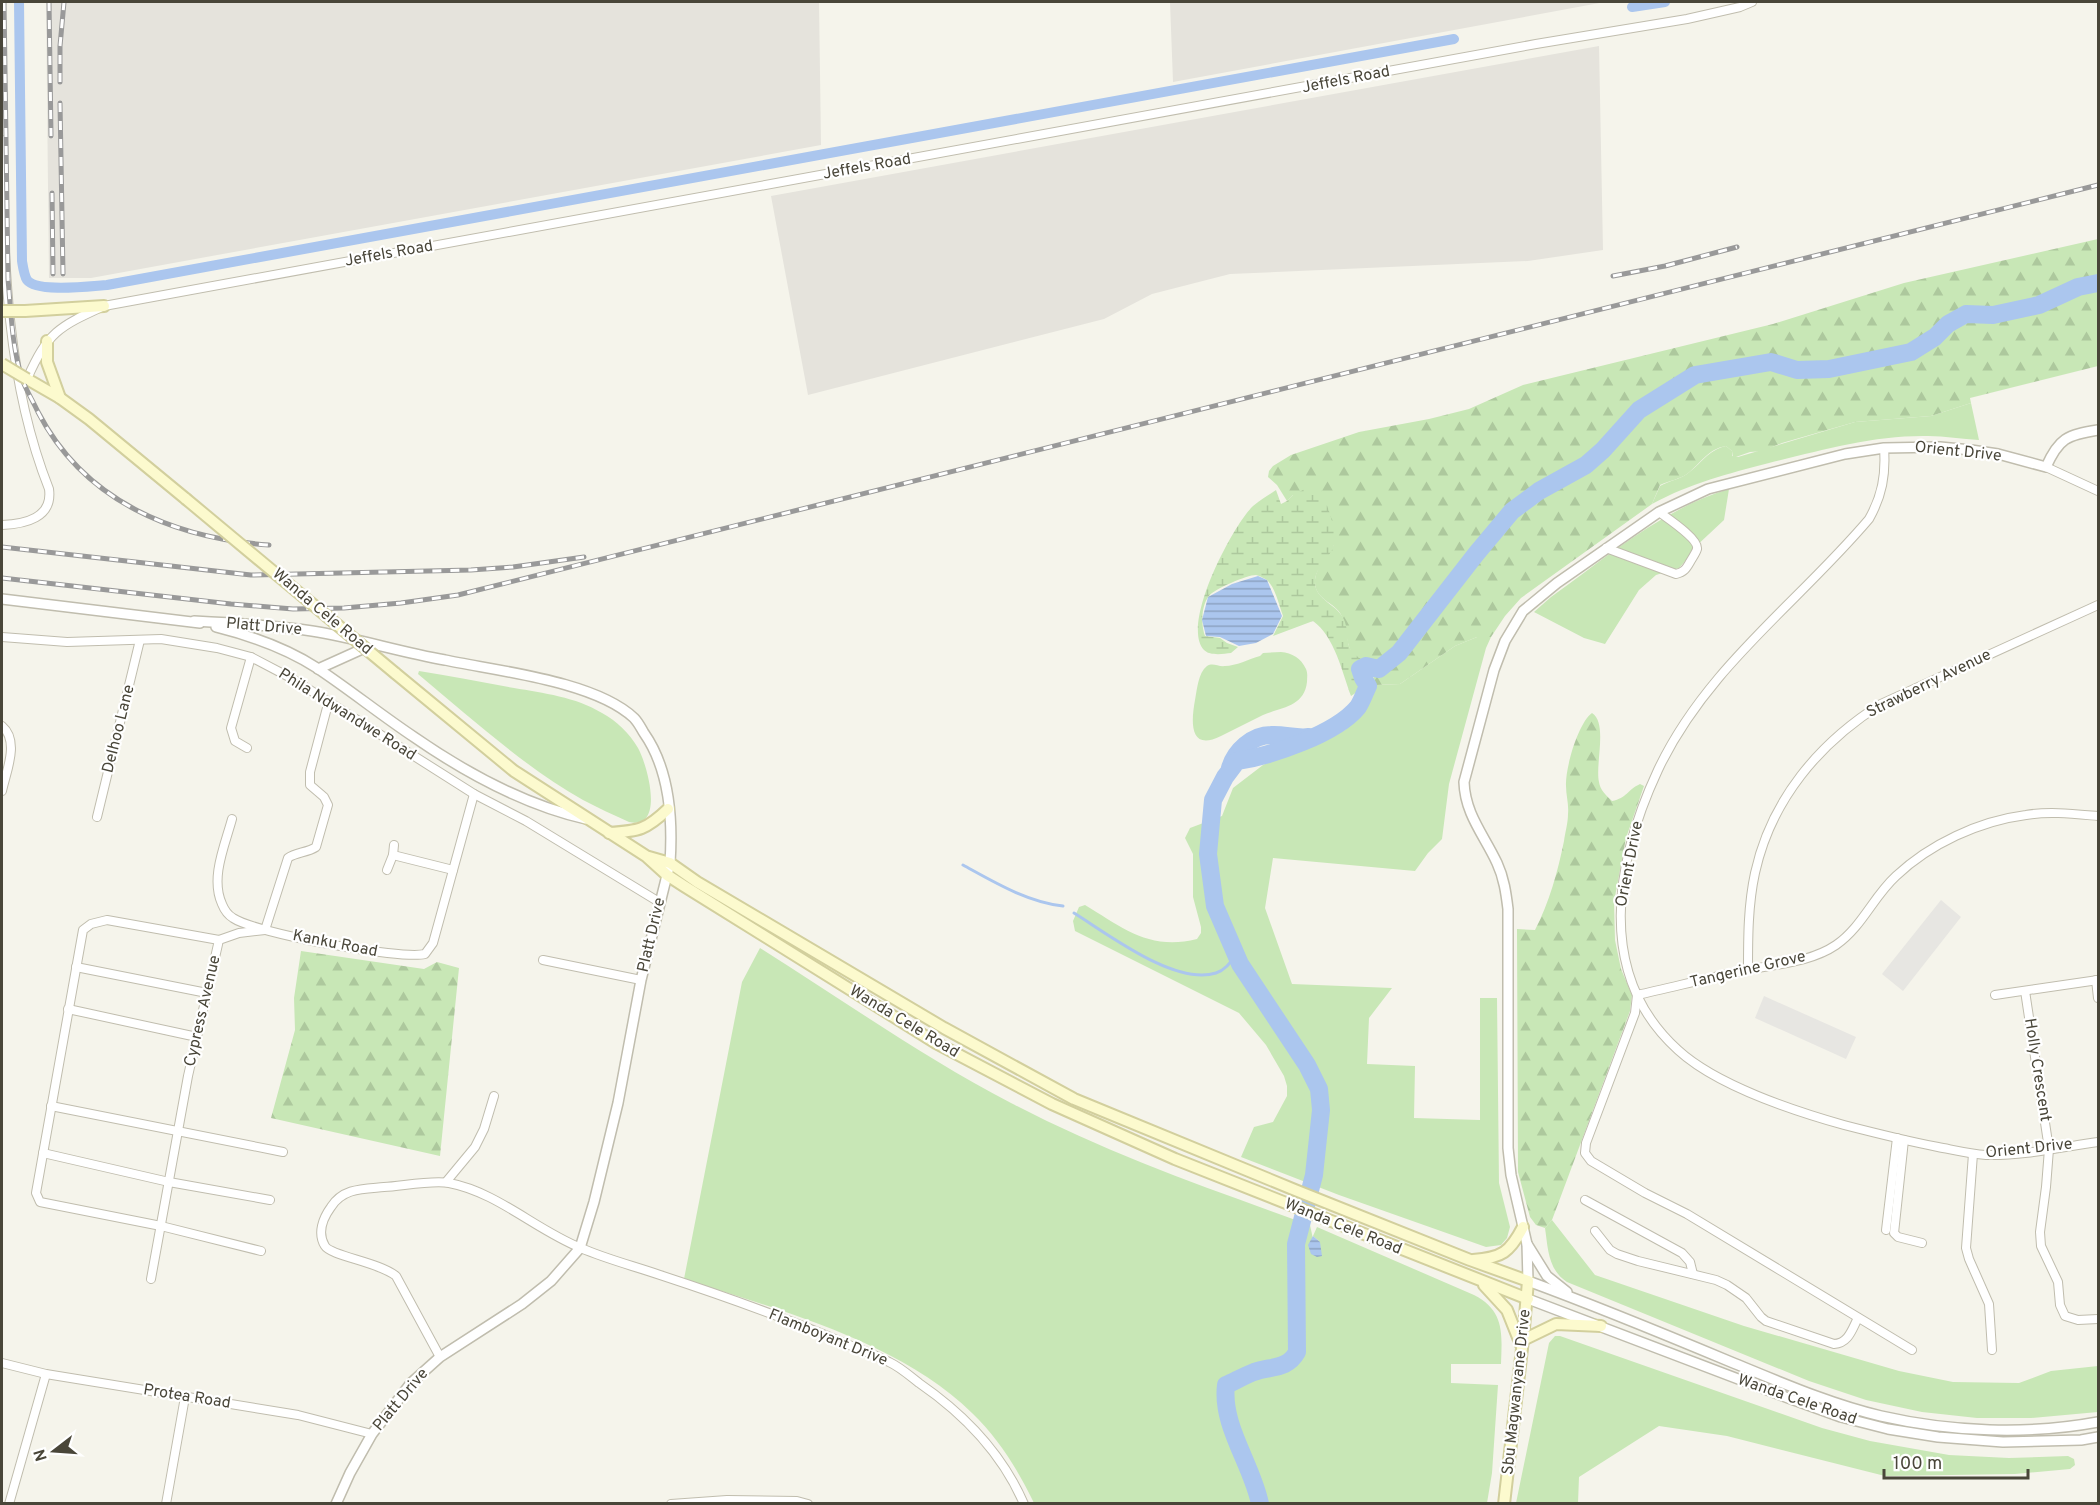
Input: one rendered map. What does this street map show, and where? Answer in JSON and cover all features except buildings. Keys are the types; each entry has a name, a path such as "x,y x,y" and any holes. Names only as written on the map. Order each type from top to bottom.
{"main road":[{"path":"2,311 104,306"},
{"path":"47,341 47,362 60,398"},
{"name":"Wanda Cele Road","path":"2,364 60,398 89,419 467,735 514,771 586,819 668,869 858,996 995,1075 1102,1128 1528,1299"},
{"path":"608,833 639,830 648,826 668,808"},
{"name":"Wanda Cele Road","path":"668,869 697,882 944,1028 1074,1099 1295,1190 1528,1281"},
{"path":"1470,1260 1492,1259 1501,1254 1516,1239 1523,1227"},
{"path":"1476,1279 1491,1291 1507,1310 1523,1344 1556,1324 1601,1326"},
{"name":"Sbu Magwanyane Drive","path":"1504,1503 1528,1299 1528,1281"}],"street":[{"name":"Jeffels Road","path":"27,379 47,341 63,325 104,306 1536,44 1687,19 1740,7 1752,2"},
{"path":"2,140 3,203 11,339 28,428 50,489 51,498 42,514 32,520 19,525 2,525"},
{"path":"2046,467 2058,443 2067,437 2098,430"},
{"name":"Orient Drive","path":"1528,1281 1527,1244 1511,1175 1508,1148 1508,909 1505,885 1498,864 1465,798 1464,782 1494,670 1505,641 1524,612 1557,583 1659,512 1708,489 1845,454 1884,448 1940,447 1971,450 1998,454 2046,467 2098,491"},
{"name":"Orient Drive","path":"1884,448 1884,479 1881,494 1869,519 1732,660 1679,732 1655,776 1632,838 1621,897 1620,930 1623,950 1637,995 1656,1025 1678,1050 1728,1082 1819,1118 1973,1154 2006,1154 2098,1142"},
{"path":"1606,548 1676,574 1686,570 1697,549 1696,544 1692,538 1659,512"},
{"name":"Phila Ndwandwe Road","path":"2,599 194,621 242,633 268,643 318,669 417,739 466,769 539,806 586,819"},
{"name":"Strawberry Avenue","path":"1748,970 1748,927 1755,873 1772,821 1799,776 1824,747 1856,720 1881,704 2098,605"},
{"name":"Platt Drive","path":"194,621 259,624 313,631 564,684 607,701 634,718 654,747 666,778 671,847 668,869 641,980 618,1104 580,1248 551,1281 522,1304 440,1357 411,1383 372,1434 336,1503"},
{"name":"Phila Ndwandwe Road","path":"2,637 67,642 161,639 217,648 251,657 291,678 328,704 474,794 526,821 659,902"},
{"name":"Delhoo Lane","path":"97,817 140,640"},
{"name":"Phila Ndwandwe Road","path":"318,669 372,645"},
{"path":"247,748 234,741 231,729 251,657"},
{"path":"265,930 288,858 293,854 316,848 327,812 327,801 312,788 309,772 328,704"},
{"path":"2,726 11,739 2,791"},
{"path":"393,855 453,870 474,794"},
{"name":"Tangerine Grove","path":"1637,995 1795,961 1834,946 1854,930 1894,877 1922,855 1974,828 2026,814 2098,816"},
{"name":"Kanku Road","path":"232,819 220,864 218,887 221,903 233,919 298,938 394,955 416,957 425,954 433,944 453,870"},
{"path":"387,870 394,845"},
{"path":"219,940 107,920 91,924 83,930 36,1193 40,1202 161,1226 261,1251"},
{"name":"Cypress Avenue","path":"151,1279 197,1037 219,940 239,933 265,930"},
{"path":"543,960 641,980"},
{"path":"76,967 207,993"},
{"path":"1995,995 2097,980 2098,998"},
{"name":"Holly Crescent","path":"2025,991 2049,1149 2040,1232 2042,1246 2058,1282 2060,1305 2065,1316 2078,1320 2098,1318"},
{"path":"1637,995 1635,1013 1586,1143 1587,1157 1912,1350"},
{"path":"68,1009 197,1037"},
{"path":"440,1357 396,1276 376,1265 333,1253 326,1247 322,1238 322,1224 336,1198 353,1190 446,1182 475,1147 484,1129 494,1096"},
{"path":"51,1106 283,1152"},
{"path":"1886,1230 1901,1139"},
{"path":"1901,1139 1894,1233 1898,1237 1922,1243"},
{"path":"43,1153 169,1182 270,1200"},
{"path":"1973,1154 1966,1248 1989,1304 1992,1350"},
{"name":"Flamboyant Drive","path":"446,1182 468,1188 503,1205 580,1248 809,1328 891,1363 958,1413 983,1439 1002,1461 1024,1503"},
{"path":"1585,1200 1682,1253 1690,1262 1693,1274"},
{"path":"1595,1231 1617,1254 1716,1280 1740,1293 1766,1321 1834,1344 1840,1344 1848,1337 1858,1318"},
{"path":"1527,1244 1547,1276 1576,1299"},
{"name":"Wanda Cele Road","path":"1528,1281 1798,1389 1880,1416 1928,1425 1978,1429 2019,1430 2098,1422"},
{"name":"Wanda Cele Road","path":"1528,1299 1788,1398 1888,1429 1938,1437 2003,1442 2081,1440 2098,1437"},
{"name":"Protea Road","path":"2,1363 46,1374 298,1415 372,1434"},
{"path":"9,1503 46,1374"},
{"path":"166,1503 185,1396"},
{"path":"671,1503 727,1500 808,1503"}],"shaded area":[{"path":"46,2 819,2 821,145 91,278 49,278"},
{"path":"1170,2 1605,2 1173,82"},
{"path":"1599,46 1603,250 1528,261 1230,274 1152,294 1104,319 808,395 771,196"},
{"path":"1941,900 1961,917 1903,991 1882,974"},
{"path":"1764,996 1856,1037 1846,1059 1755,1018"}],"green space":[{"path":"2098,239 2098,278 2090,278 2093,289 2098,289 2098,366 1970,398 1971,403 1931,416 1855,422 1733,458 1732,451 1726,446 1714,450 1687,474 1660,485 1652,504 1521,598 1491,637 1477,637 1455,646 1400,684 1376,685 1368,661 1360,660 1350,650 1340,613 1321,596 1315,582 1322,562 1334,545 1293,495 1287,501 1277,485 1268,477 1273,466 1291,455 1359,432 1469,409 1523,385 1773,324 1904,283"},
{"path":"1971,403 1979,440 1908,436 1848,444 1724,475 1681,490 1652,504 1660,486 1687,474 1709,454 1726,446 1732,451 1732,456 1738,457 1855,422 1931,416"},
{"path":"1311,486 1321,490 1331,517 1335,539 1316,577 1316,588 1319,594 1342,616 1347,629 1348,644 1353,652 1364,661 1360,665 1354,664 1354,676 1361,684 1360,690 1351,696 1332,645 1321,628 1313,621 1273,636 1283,616 1271,585 1259,576 1246,577 1224,586 1212,593 1204,605 1202,621 1205,636 1220,638 1238,647 1231,653 1210,653 1204,650 1198,637 1204,598 1212,576 1222,553 1244,517 1253,506 1276,490 1281,504"},
{"path":"1729,489 1724,520 1693,549 1679,568 1656,575 1639,590 1605,644 1584,638 1534,612 1551,597 1658,521 1704,498"},
{"path":"1477,637 1491,637 1449,784 1442,839 1415,871 1273,858 1265,908 1292,984 1392,988 1369,1018 1367,1064 1415,1066 1414,1118 1480,1120 1480,998 1497,998 1499,1183 1510,1227 1507,1238 1501,1245 1486,1247 1339,1195 1241,1157 1254,1127 1273,1122 1287,1096 1284,1076 1266,1045 1239,1013 1075,931 1073,921 1079,907 1085,905 1125,929 1151,940 1180,942 1197,939 1201,933 1201,927 1193,897 1193,854 1185,838 1190,828 1222,816 1233,788 1263,765 1345,730 1367,708 1376,685 1400,684 1455,646"},
{"path":"1281,652 1296,657 1306,669 1307,682 1302,697 1291,705 1263,715 1211,740 1198,737 1194,732 1193,717 1198,682 1204,669 1209,665 1238,664 1263,653"},
{"path":"419,671 559,696 581,703 607,716 627,732 642,756 651,794 647,816 640,822 629,822 561,787 498,741 418,674"},
{"path":"1592,713 1599,725 1598,774 1602,790 1612,801 1621,798 1640,784 1644,786 1626,838 1614,902 1615,940 1621,969 1632,995 1630,1011 1552,1220 1545,1228 1536,1225 1530,1217 1518,1172 1517,929 1535,930 1549,898 1567,824 1566,778 1570,758 1577,736"},
{"path":"760,948 947,1067 1047,1121 1158,1169 1310,1225 1313,1239 1320,1242 1313,1236 1317,1227 1484,1301 1500,1324 1501,1364 1451,1364 1451,1383 1498,1385 1492,1473 1487,1503 1034,1503 1007,1455 982,1423 943,1388 910,1366 837,1331 684,1279 742,982"},
{"path":"301,951 424,969 437,962 459,968 440,1156 271,1118 295,1030 294,998"},
{"path":"1552,1220 1595,1275 1744,1326 1899,1371 1953,1382 2019,1383 2051,1371 2098,1366 2098,1412 2031,1418 1977,1418 1922,1412 1866,1400 1809,1381 1567,1282 1552,1265 1548,1251 1545,1228"},
{"path":"1555,1336 1822,1428 1870,1441 1949,1455 2009,1458 2068,1456 2074,1459 2075,1465 2070,1469 2015,1474 1885,1476 1727,1436 1659,1426 1579,1477 1578,1503 1516,1503 1549,1343"}],"water":[{"path":"1258,576 1267,580 1282,616 1273,634 1256,643 1239,646 1220,637 1206,636 1202,620 1208,597 1232,584"},
{"path":"1313,1236 1320,1242 1322,1256 1317,1257 1311,1254 1308,1245"}],"waterway":[{"path":"19,2 22,261 27,280 33,284 52,288 107,285 1454,39"},
{"path":"1632,7 1665,2"},
{"path":"1260,1504 1251,1474 1232,1430 1228,1415 1226,1385 1254,1372 1283,1365 1297,1352 1296,1244 1314,1175 1321,1110 1319,1089 1307,1065 1240,964 1215,906 1208,854 1213,800 1225,777 1237,761 1302,742 1319,735 1348,717 1358,707 1368,686 1360,669 1366,666 1379,669 1399,653 1512,511 1539,491 1586,465 1603,450 1639,410 1695,375 1771,362 1797,370 1829,369 1911,352 1935,337 1948,324 1966,314 1993,315 2039,305 2078,287 2098,283"},
{"path":"1230,768 1240,750 1257,738 1276,735 1309,737"},
{"path":"963,865 1024,896 1063,906"},
{"path":"1074,913 1142,956 1181,972 1200,975 1216,973 1225,968 1236,955"}],"railway":[{"path":"4,2 8,279 14,342 25,387 57,443 80,469 106,491 135,509 199,534 269,545"},
{"path":"49,2 51,136"},
{"path":"60,82 64,2"},
{"path":"60,103 63,274"},
{"path":"2,578 293,609 344,608 458,595 2098,185"},
{"path":"52,193 53,274"},
{"path":"1613,276 1665,266 1737,247"},
{"path":"2,547 251,575 471,570 513,567 584,557"}]}
